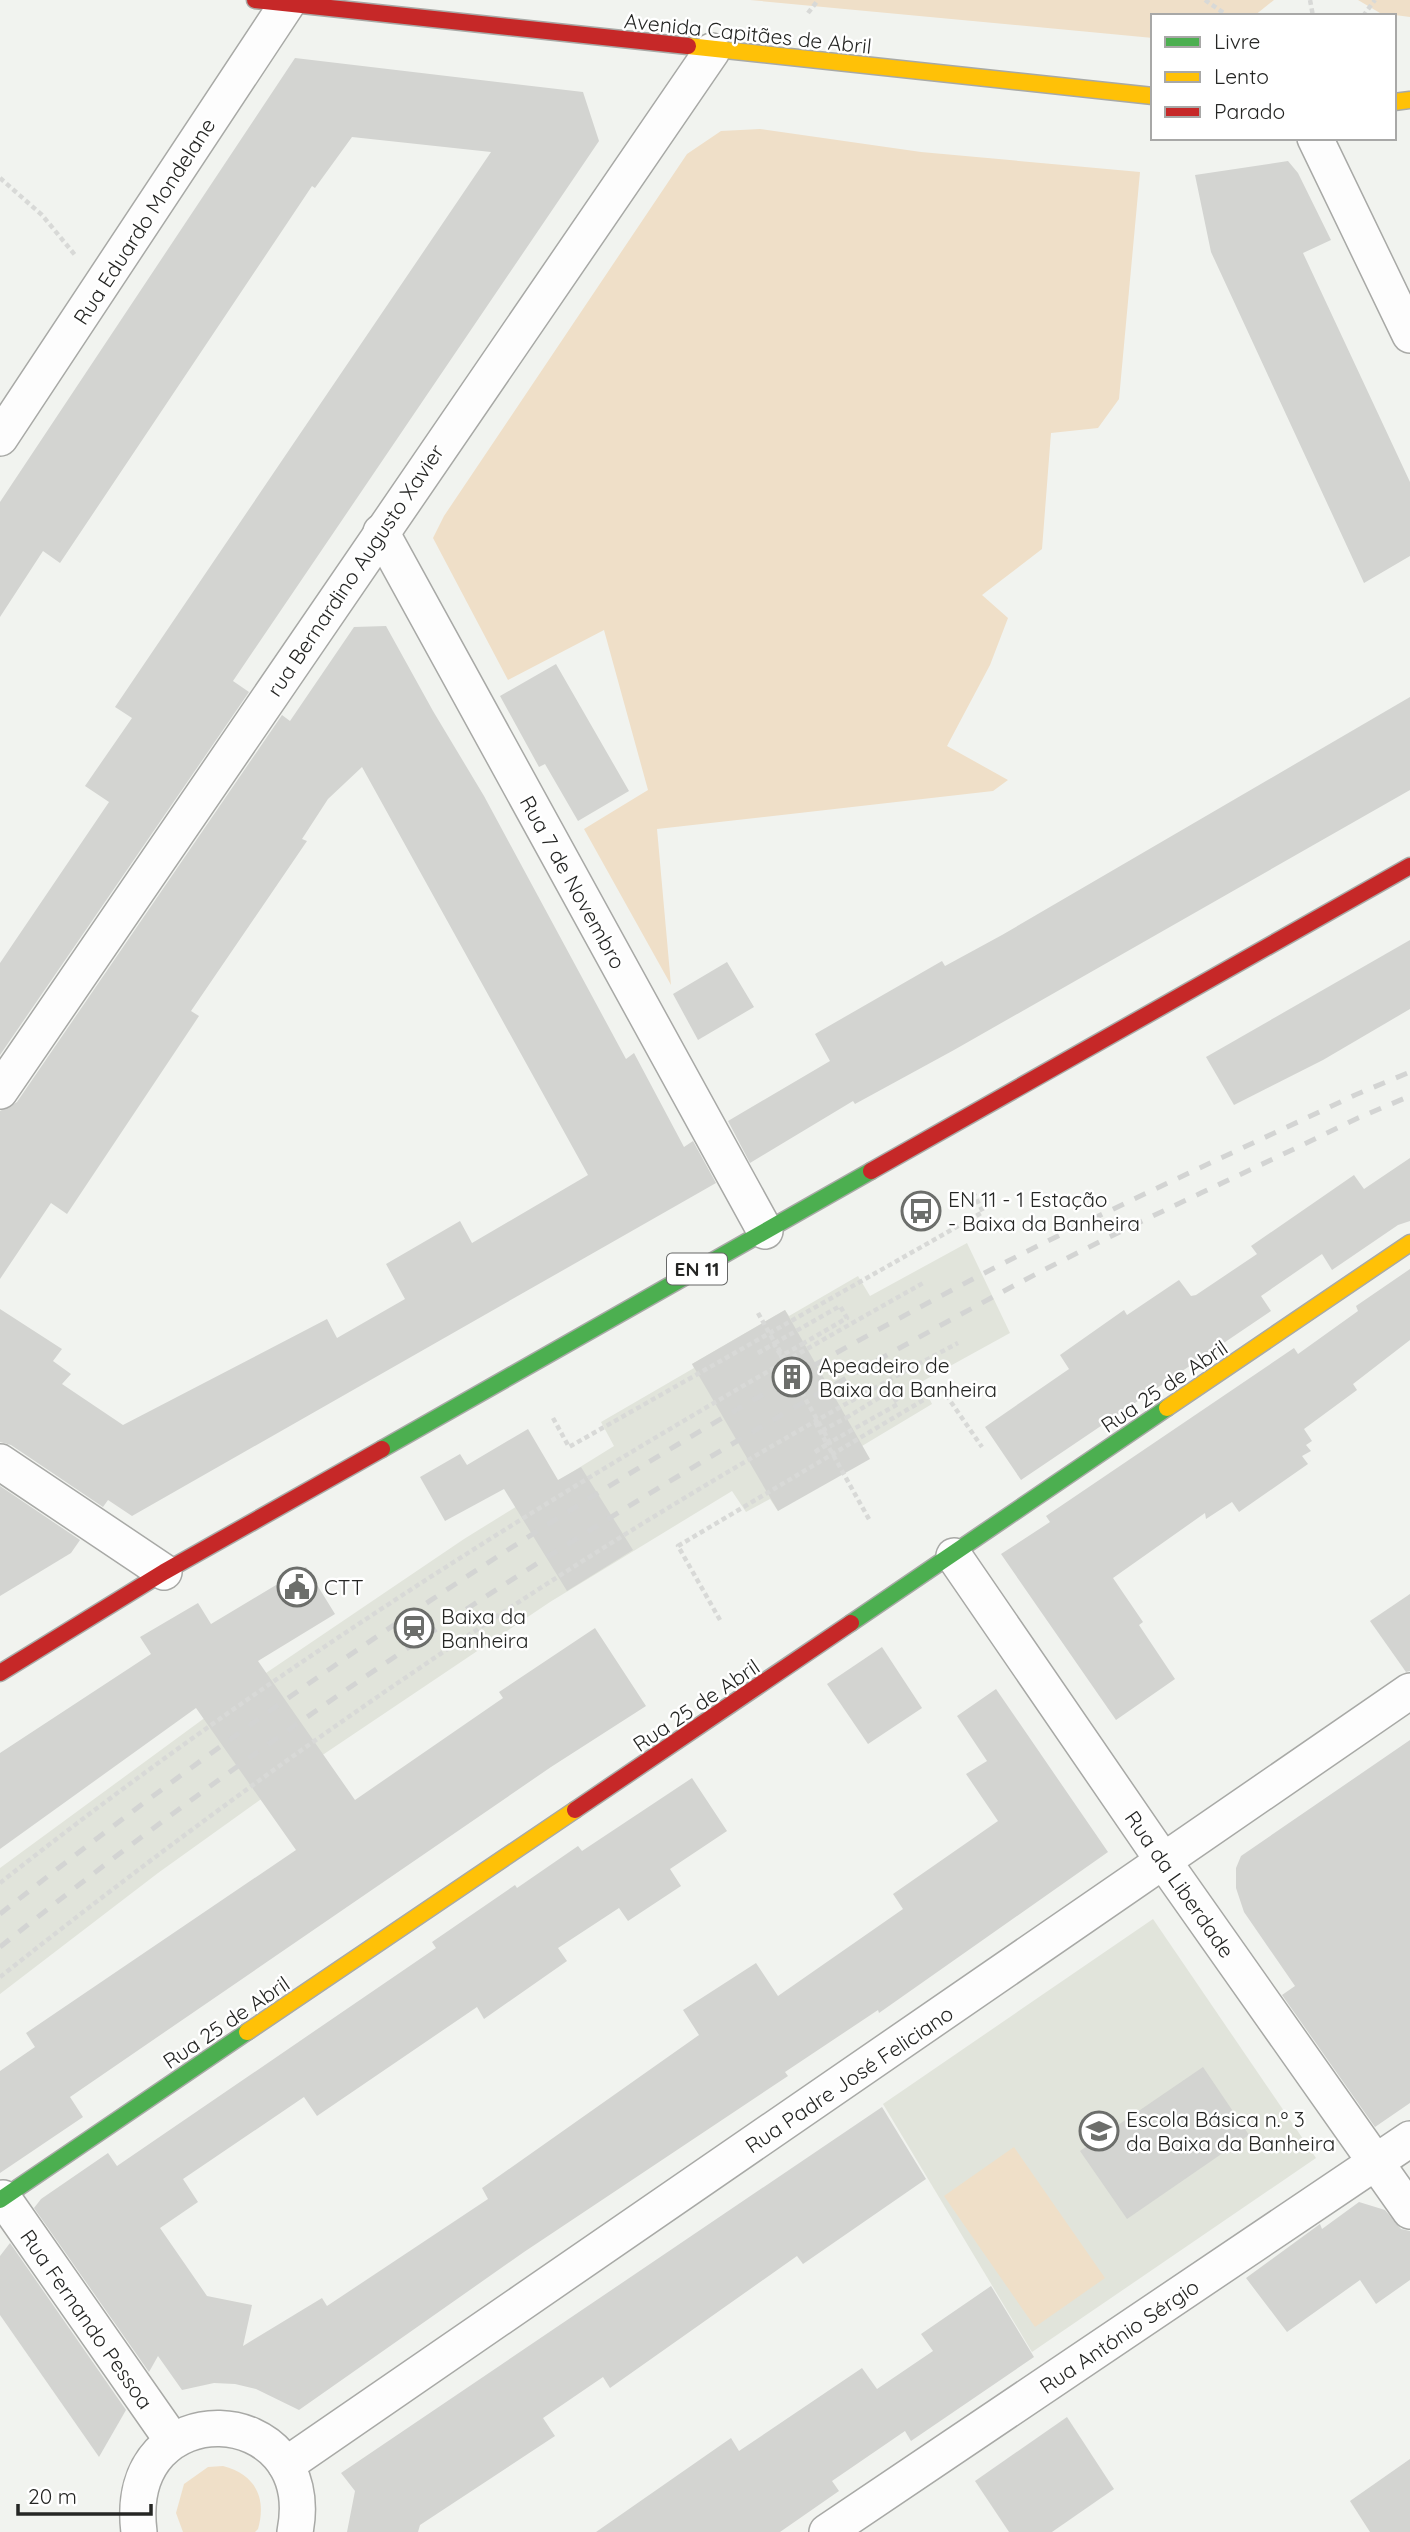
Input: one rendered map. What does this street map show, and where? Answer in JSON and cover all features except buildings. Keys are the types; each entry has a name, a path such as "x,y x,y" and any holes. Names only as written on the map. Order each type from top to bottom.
{"street":[{"name":"Avenida Capitães de Abril","path":"271,2 1151,96"},
{"name":"Rua Eduardo Mondelane","path":"0,438 271,2"},
{"name":"rua Bernardino Augusto Xavier","path":"0,1091 712,51"},
{"path":"1316,140 1410,335"},
{"name":"Rua 7 de Novembro","path":"382,532 765,1231"},
{"name":"EN 11","path":"0,1673 164,1572 1410,866"},
{"name":"Rua 25 de Abril","path":"1,2200 954,1556 1410,1243"},
{"path":"0,1462 164,1572"},
{"name":"Rua da Liberdade","path":"954,1556 1164,1863 1410,2211"},
{"name":"Rua Padre José Feliciano","path":"286,2465 1164,1863 1410,1690"},
{"name":"Rua António Sérgio","path":"827,2532 1410,2139"},
{"name":"Rua Fernando Pessoa","path":"1,2200 172,2440"},
{"path":"139,2532 136,2508 140,2482 153,2459 172,2440 196,2430 222,2427 247,2432 270,2445 286,2465 296,2488 299,2513 295,2532"}],"path":[{"path":"808,13 818,0"},
{"path":"1205,0 1225,14"},
{"path":"0,178 42,215 83,264"},
{"path":"553,1418 569,1447 983,1212 973,1192"},
{"path":"0,1883 183,1746 401,1595 550,1499 925,1282"},
{"path":"781,1356 847,1318 840,1306 758,1353 774,1344 781,1356 823,1430 830,1443 815,1452 898,1405 890,1391 823,1430"},
{"path":"758,1313 786,1361"},
{"path":"0,1977 174,1843 413,1673 533,1592 815,1422 958,1343"},
{"path":"720,1620 678,1546 942,1389 982,1447"},
{"path":"815,1422 870,1521"}],"shaded area":[{"path":"750,0 1274,0 1256,14 1151,14 1151,38"},
{"path":"1358,0 1410,0 1410,17 1380,13"},
{"path":"760,129 921,152 1140,172 1119,399 1098,428 1051,433 1042,549 982,595 1008,618 990,665 947,746 1008,780 993,791 657,829 671,985 584,829 648,790 604,630 508,680 433,538 444,516 687,154 721,131"},
{"path":"967,1243 1010,1333 921,1382 932,1404 862,1446 778,1511 770,1499 746,1512 732,1491 550,1602 324,1754 158,1873 0,1994 0,1868 266,1673 464,1539 614,1446 601,1422 694,1368 692,1364 785,1310 789,1316 858,1276 870,1296"},
{"name":"Escola Básica n.º 3 da Baixa da Banheira","path":"1153,1919 1316,2158 1032,2352 883,2104"},
{"path":"1014,2147 1105,2278 1035,2327 944,2196"},
{"path":"223,2466 243,2475 256,2489 261,2507 258,2529 255,2532 183,2532 176,2513 184,2484 208,2467"}],"railway":[{"path":"0,1914 224,1744 339,1663 455,1584 694,1435 816,1364 990,1270 1094,1218 1355,1095 1410,1072"},
{"path":"0,1947 236,1767 357,1682 480,1600 732,1444 1036,1274 1358,1118 1410,1096"}],"traffic: fast":[{"path":"382,1449 871,1171"},
{"path":"851,1623 1167,1408"},
{"path":"0,2200 247,2032"}],"traffic: slow":[{"path":"688,46 1151,96"},
{"path":"1396,102 1410,100"},
{"path":"1167,1408 1410,1243"},
{"path":"247,2032 575,1810"}],"traffic: jam":[{"path":"255,0 688,46"},
{"path":"871,1171 1410,866"},
{"path":"0,1673 164,1572 382,1449"},
{"path":"575,1810 851,1623"}],"place":[{"name":"EN 11 - 1 Estação - Baixa da Banheira","path":"921,1211"},
{"name":"Apeadeiro de Baixa da Banheira","path":"792,1377"},
{"name":"CTT","path":"297,1587"},
{"name":"Baixa da Banheira","path":"414,1628"},
{"name":"Escola Básica n.º 3 da Baixa da Banheira","path":"1099,2131"}]}
